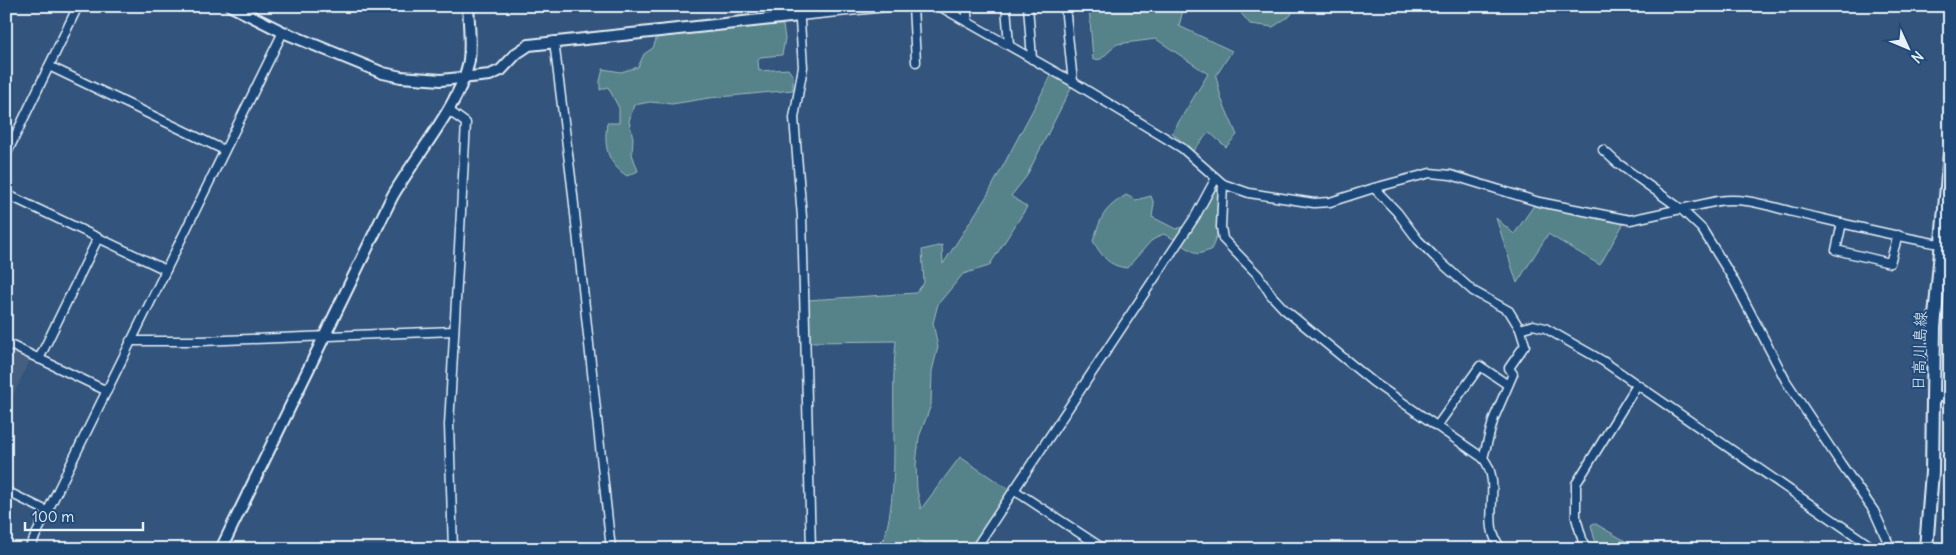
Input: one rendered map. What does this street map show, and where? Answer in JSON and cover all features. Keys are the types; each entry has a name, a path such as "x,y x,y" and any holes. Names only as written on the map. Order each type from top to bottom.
{"main road":[{"name":"日高川島線","path":"1926,549 1932,472 1934,328 1946,245 1950,154"}],"street":[{"path":"6,155 78,6"},
{"path":"231,6 283,32 383,73 401,77 441,80 490,75 501,70 517,53 529,45 799,11 896,6"},
{"path":"221,549 392,197 450,107 468,60 468,6"},
{"path":"913,6 916,62"},
{"path":"939,6 1073,82 1182,148 1223,184 1249,193 1314,203 1330,202 1374,188 1430,174 1450,175 1539,202 1630,220 1725,200 1746,200 1946,245"},
{"path":"966,6 968,22"},
{"path":"1006,6 1009,45"},
{"path":"1028,6 1032,59"},
{"path":"1065,6 1073,82"},
{"path":"799,11 803,67 794,118 802,217 811,549"},
{"path":"29,549 283,32"},
{"path":"554,41 572,186 611,549"},
{"path":"49,66 224,150"},
{"path":"441,80 447,86 450,107 466,123 449,425 453,549"},
{"path":"1603,150 1616,162 1681,209 1702,229 1733,279 1786,381 1874,511 1892,549"},
{"path":"975,549 1195,217 1216,178"},
{"path":"1223,184 1221,227 1224,238 1284,309 1373,382 1483,458 1491,471 1494,487 1492,532 1495,542 1502,549"},
{"path":"1374,188 1435,257 1468,287 1509,311 1520,329 1525,345 1509,368 1514,374 1494,418 1483,458"},
{"path":"6,194 166,270"},
{"path":"1842,223 1836,250 1890,263 1898,235"},
{"path":"39,359 98,238"},
{"path":"1520,329 1533,325 1545,328 1603,361 1874,549"},
{"path":"130,341 202,341 454,331"},
{"path":"6,343 106,391"},
{"path":"1437,426 1480,366 1508,385"},
{"path":"1585,549 1576,518 1576,484 1637,385"},
{"path":"1933,396 1950,398"},
{"path":"1014,490 1104,549"},
{"path":"6,491 47,511"}],"shaded area":[{"path":"6,346 31,358 6,410"}],"green space":[{"path":"1089,6 1184,6 1179,26 1232,51 1216,76 1221,98 1237,135 1226,147 1209,132 1193,151 1172,133 1208,74 1156,39 1117,44 1101,59 1093,60"},
{"path":"1247,6 1295,6 1291,15 1273,27 1250,24 1240,12"},
{"path":"761,25 783,25 785,39 782,55 760,57 758,61 759,71 788,69 793,76 793,90 709,98 672,104 650,102 634,105 629,121 633,138 632,154 638,171 627,176 620,171 611,159 606,146 607,123 619,123 619,108 608,87 600,90 603,69 621,72 638,67 644,54 653,48 657,37"},
{"path":"1052,74 1072,86 1026,177 1011,196 1027,207 989,266 963,274 938,304 933,323 938,347 932,371 931,405 919,437 916,465 917,490 921,509 960,457 1011,491 972,549 933,549 918,539 917,549 880,549 888,525 893,485 896,341 810,342 808,300 916,293 924,283 922,250 942,245 943,264 988,194"},
{"path":"1214,189 1219,190 1220,213 1218,228 1211,250 1198,254 1163,234 1151,241 1127,268 1110,263 1093,241 1104,214 1112,205 1126,195 1136,200 1151,196 1154,204 1152,217 1176,229 1182,227 1192,228"},
{"path":"1535,204 1625,221 1600,265 1548,234 1517,283 1496,218 1514,234"},
{"path":"1594,523 1634,546 1632,549 1597,549 1591,525"}]}
